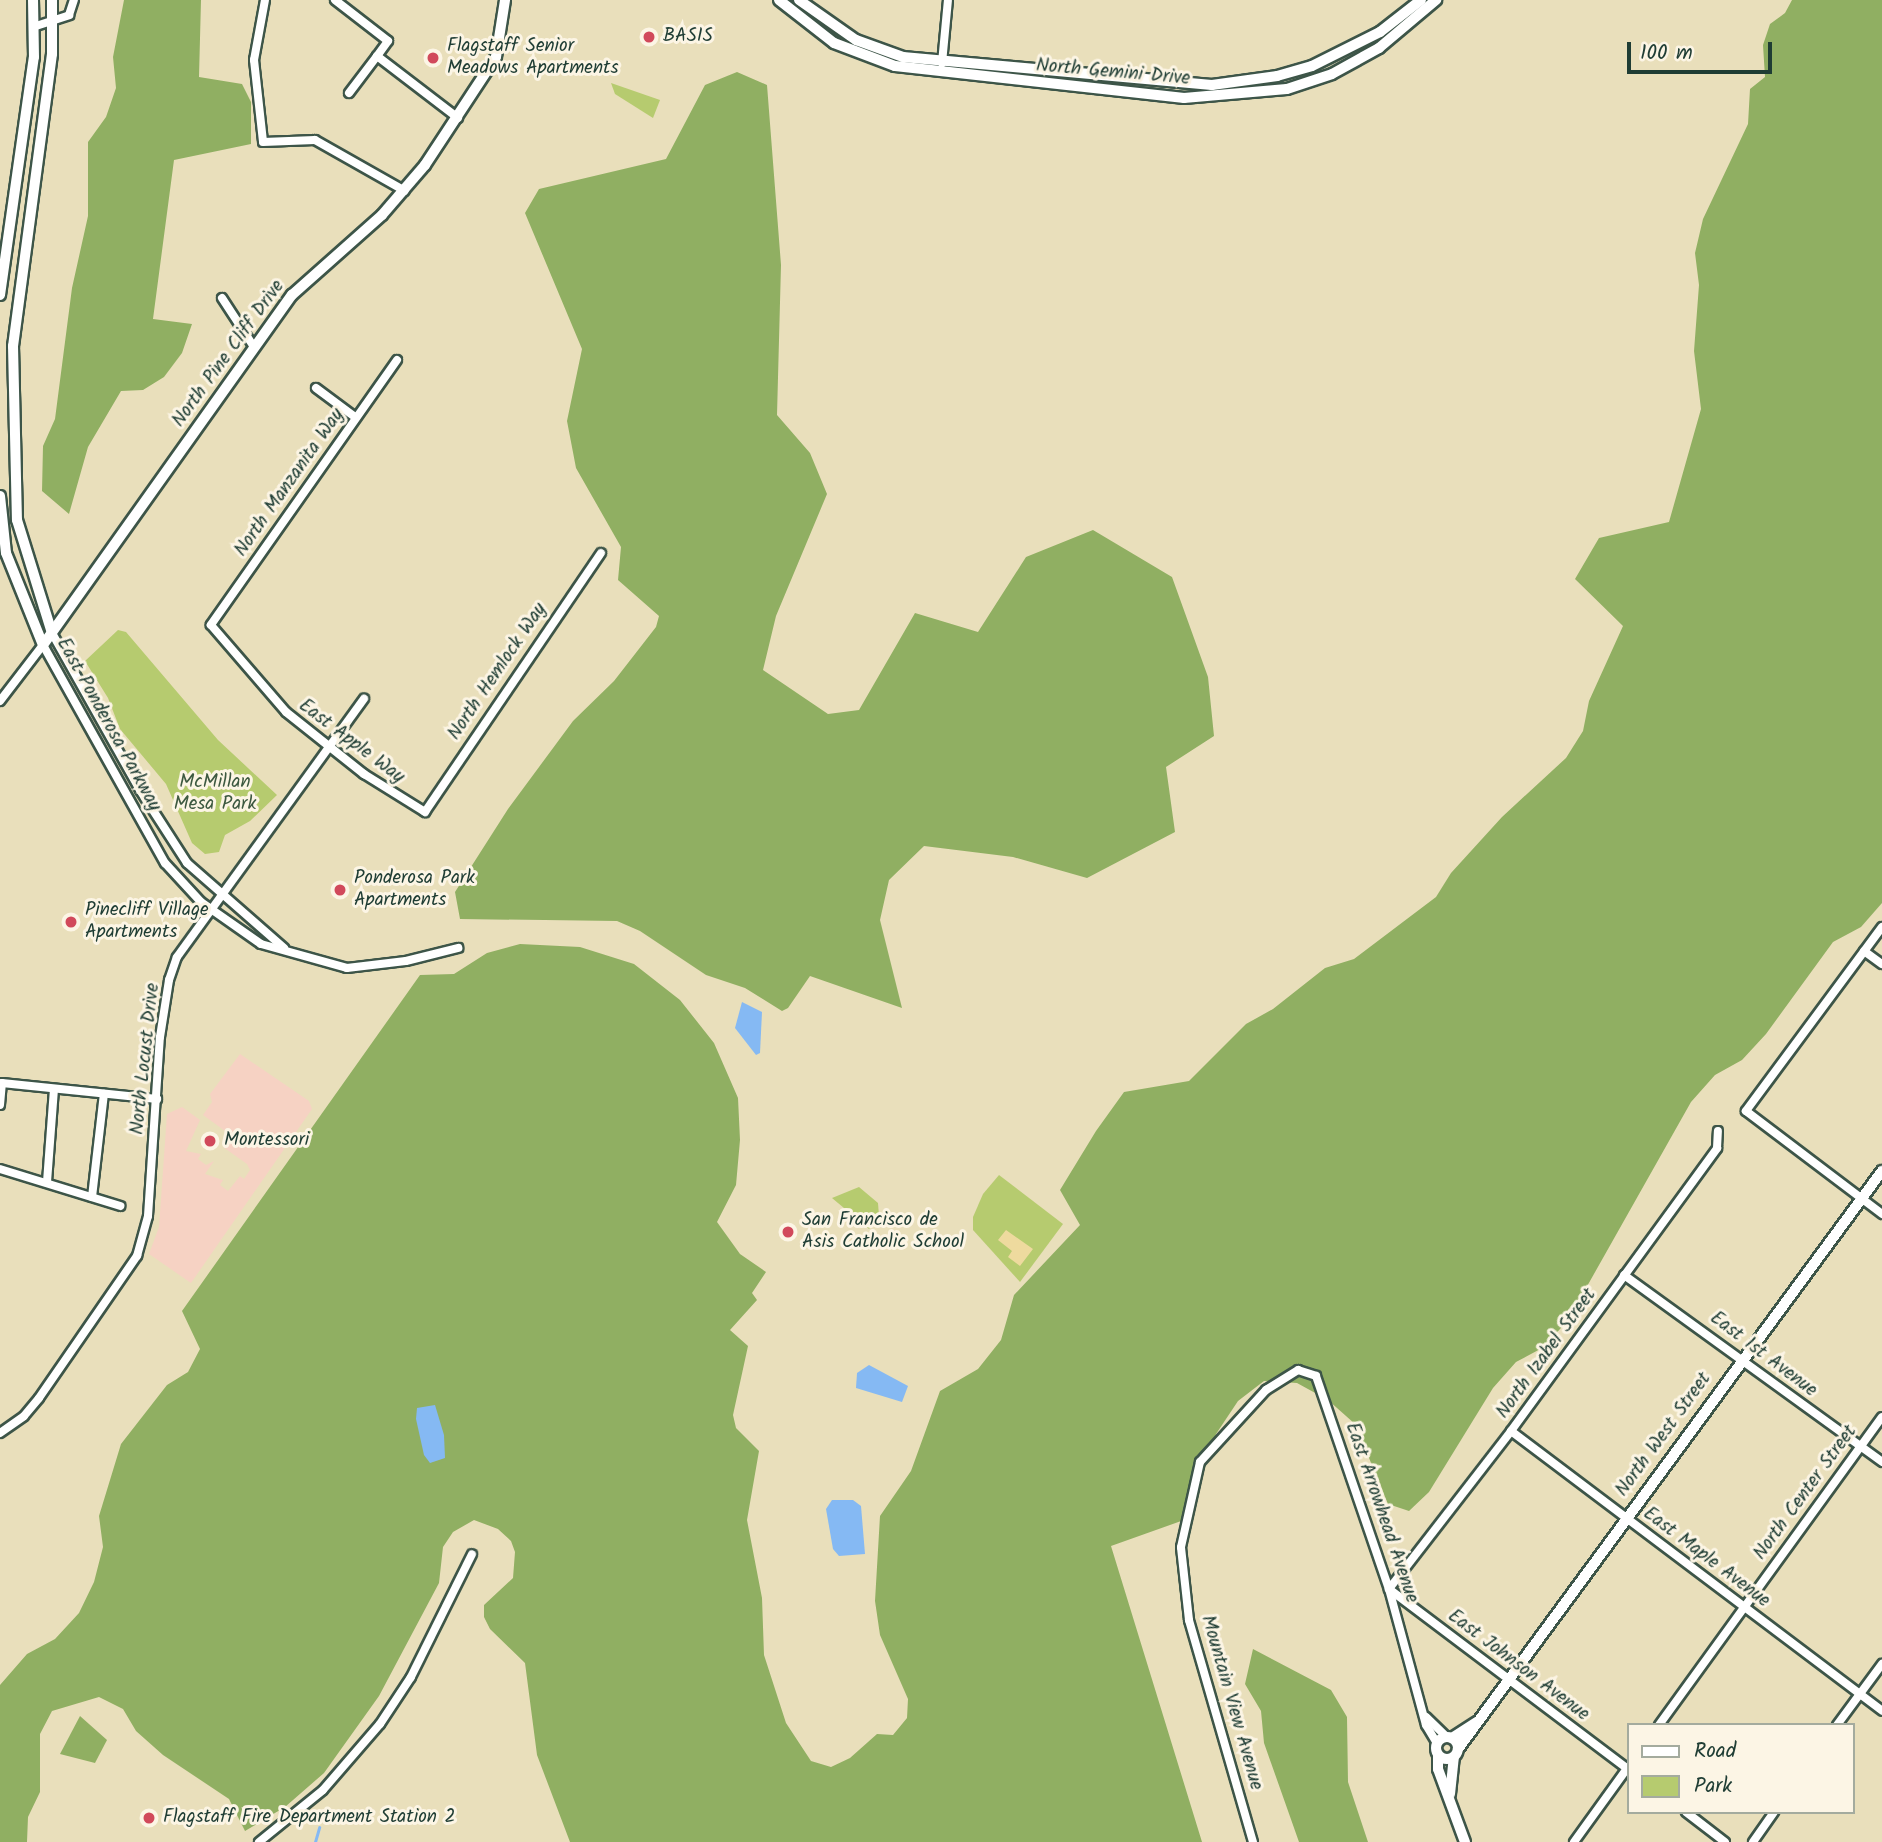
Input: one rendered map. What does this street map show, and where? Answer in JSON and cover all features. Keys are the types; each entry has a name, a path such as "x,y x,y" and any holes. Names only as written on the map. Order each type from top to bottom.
{"street":[{"path":"0,295 36,26 33,0"},
{"name":"East Ponderosa Parkway","path":"52,0 53,22 14,326 17,516 36,592 52,633 141,791 187,863 222,898 284,948"},
{"path":"36,26 69,15 74,0"},
{"path":"265,0 254,60 263,142 315,140 405,191"},
{"path":"335,0 388,41 349,93"},
{"name":"North Pine Cliff Drive","path":"0,701 52,633 254,346 307,278 405,191 458,118 496,57 505,0"},
{"name":"North Gemini Drive","path":"779,0 852,52 895,66 1212,85 1312,66 1380,32 1421,0"},
{"name":"North Gemini Drive","path":"799,0 856,40 903,57 942,67 1184,98 1232,97 1287,89 1332,74 1379,48 1436,0"},
{"path":"942,67 948,0"},
{"path":"377,56 458,118"},
{"path":"222,298 254,346"},
{"name":"North Manzanita Way","path":"211,625 397,360"},
{"path":"317,388 355,417"},
{"name":"East Ponderosa Parkway","path":"0,496 6,553 43,645 164,863 214,910 261,944 284,948 347,968 406,961 458,948"},
{"path":"2,517 17,516"},
{"name":"North Hemlock Way","path":"425,812 601,553"},
{"name":"East Apple Way","path":"211,625 285,712 328,748 425,812"},
{"name":"North Locust Drive","path":"0,1433 24,1416 39,1398 137,1256 148,1216 169,981 177,957 214,910 363,699"},
{"path":"129,798 141,791"},
{"path":"1882,927 1746,1111 1882,1214"},
{"path":"1864,951 1882,964"},
{"path":"0,1105 2,1083 157,1099"},
{"path":"47,1182 54,1089"},
{"path":"92,1197 104,1094"},
{"name":"North Izabel Street","path":"1389,1589 1511,1431 1717,1148 1718,1131"},
{"path":"0,1169 120,1206"},
{"name":"North West Street","path":"1456,1753 1507,1678 1882,1171"},
{"name":"East 1st Avenue","path":"1624,1275 1743,1358 1882,1462"},
{"name":"East Arrowhead Avenue","path":"1266,1390 1298,1370 1316,1376 1389,1589 1426,1717 1445,1739"},
{"name":"Mountain View Avenue","path":"1253,1842 1189,1620 1181,1547 1200,1462 1266,1390"},
{"name":"North Center Street","path":"1660,1723 1882,1417"},
{"name":"East Maple Avenue","path":"1511,1431 1882,1711"},
{"path":"259,1842 323,1790 380,1724 417,1667 472,1554"},
{"name":"East Johnson Avenue","path":"1389,1589 1626,1767"},
{"path":"1838,1723 1882,1664"},
{"name":"North West Street","path":"1445,1739 1477,1722"},
{"path":"1450,1797 1456,1753 1445,1739 1438,1755 1438,1769 1465,1842"},
{"path":"1438,1755 1456,1753"},
{"path":"1574,1842 1626,1771"},
{"path":"1689,1814 1725,1842"},
{"path":"1753,1842 1773,1814"}],"shaded area":[{"path":"240,1054 309,1101 312,1109 191,1283 149,1254 159,1227 167,1114 182,1107 200,1120 186,1151 201,1154 198,1159 206,1165 214,1161 205,1174 223,1180 220,1185 228,1191 240,1176 244,1179 250,1170 247,1164 223,1147 232,1136 203,1115 212,1102 210,1094"}],"green space":[{"path":"124,0 201,0 199,77 242,84 251,102 251,144 174,160 153,319 192,324 182,353 164,377 143,390 121,391 88,447 69,514 42,491 43,446 55,419 72,288 88,216 88,142 106,117 116,88 113,57"},
{"path":"1792,0 1882,0 1882,903 1861,927 1833,942 1766,1034 1742,1060 1715,1075 1691,1102 1568,1320 1544,1347 1516,1362 1493,1388 1429,1492 1409,1511 1388,1504 1355,1424 1328,1400 1297,1383 1264,1381 1238,1401 1216,1434 1184,1520 1111,1546 1202,1842 570,1842 537,1755 525,1663 490,1629 484,1617 484,1605 513,1578 515,1552 511,1541 498,1529 474,1520 453,1532 443,1547 439,1583 379,1696 324,1773 285,1807 245,1831 229,1799 163,1755 136,1731 123,1709 99,1697 52,1711 40,1734 40,1792 28,1817 27,1842 0,1842 0,1685 27,1654 55,1639 79,1613 94,1582 103,1547 99,1516 121,1444 167,1385 188,1372 200,1349 182,1311 420,975 454,974 487,953 520,944 580,947 634,964 680,1000 714,1043 738,1098 740,1140 736,1185 717,1222 740,1254 766,1272 752,1293 757,1300 730,1330 748,1346 733,1415 736,1428 759,1451 747,1520 762,1598 764,1655 786,1723 811,1761 831,1767 850,1758 877,1734 893,1735 907,1718 908,1699 880,1635 875,1601 880,1516 911,1471 940,1391 978,1369 1001,1340 1014,1295 1080,1225 1060,1190 1096,1131 1124,1092 1189,1081 1246,1024 1273,1009 1325,968 1354,959 1436,897 1451,873 1502,817 1566,758 1583,731 1589,701 1623,626 1575,579 1599,538 1669,522 1701,409 1694,351 1699,285 1695,253 1703,219 1748,124 1750,89 1765,77 1763,45 1770,24 1785,13"},
{"path":"737,72 767,85 781,265 777,415 810,453 827,494 776,616 763,670 828,714 859,710 915,613 978,632 1026,557 1093,530 1172,577 1208,677 1214,736 1166,767 1175,832 1087,878 1013,857 924,846 889,880 880,920 902,1008 810,976 788,1008 782,1011 745,988 706,975 640,931 617,921 460,919 455,892 508,809 573,721 614,681 656,627 659,616 618,580 621,547 576,468 567,421 582,349 525,213 539,189 666,159 705,85"},
{"path":"611,83 660,100 653,118 615,94"},
{"name":"McMillan Mesa Park","path":"118,630 126,632 218,740 277,795 250,821 225,835 219,852 205,854 192,843 166,784 120,729 108,698 85,661"},
{"path":"999,1175 1063,1224 1020,1282 973,1230 973,1217 983,1194"},
{"path":"859,1187 878,1203 879,1216 869,1229 832,1198"},
{"path":"1253,1649 1331,1690 1347,1717 1348,1782 1368,1842 1299,1842 1264,1743 1261,1711 1245,1684"},
{"path":"80,1716 107,1740 95,1763 60,1754"}],"sand":[{"path":"1006,1230 1033,1249 1020,1266 1008,1257 1012,1251 998,1240"}],"water":[{"path":"742,1002 762,1012 760,1053 756,1055 735,1028"},
{"path":"869,1365 908,1386 902,1402 856,1388 857,1373"},
{"path":"435,1405 444,1435 445,1458 430,1463 424,1455 416,1419 417,1408"},
{"path":"832,1500 853,1500 861,1506 865,1554 839,1556 833,1549 826,1509"}],"waterway":[{"path":"315,1842 319,1828"}],"place":[{"name":"BASIS","path":"649,37"},
{"name":"Flagstaff Senior Meadows Apartments","path":"433,58"},
{"name":"Ponderosa Park Apartments","path":"340,890"},
{"name":"Pinecliff Village Apartments","path":"71,922"},
{"name":"Montessori","path":"210,1141"},
{"name":"San Francisco de Asis Catholic School","path":"788,1232"},
{"name":"Flagstaff Fire Department Station 2","path":"149,1818"}]}
